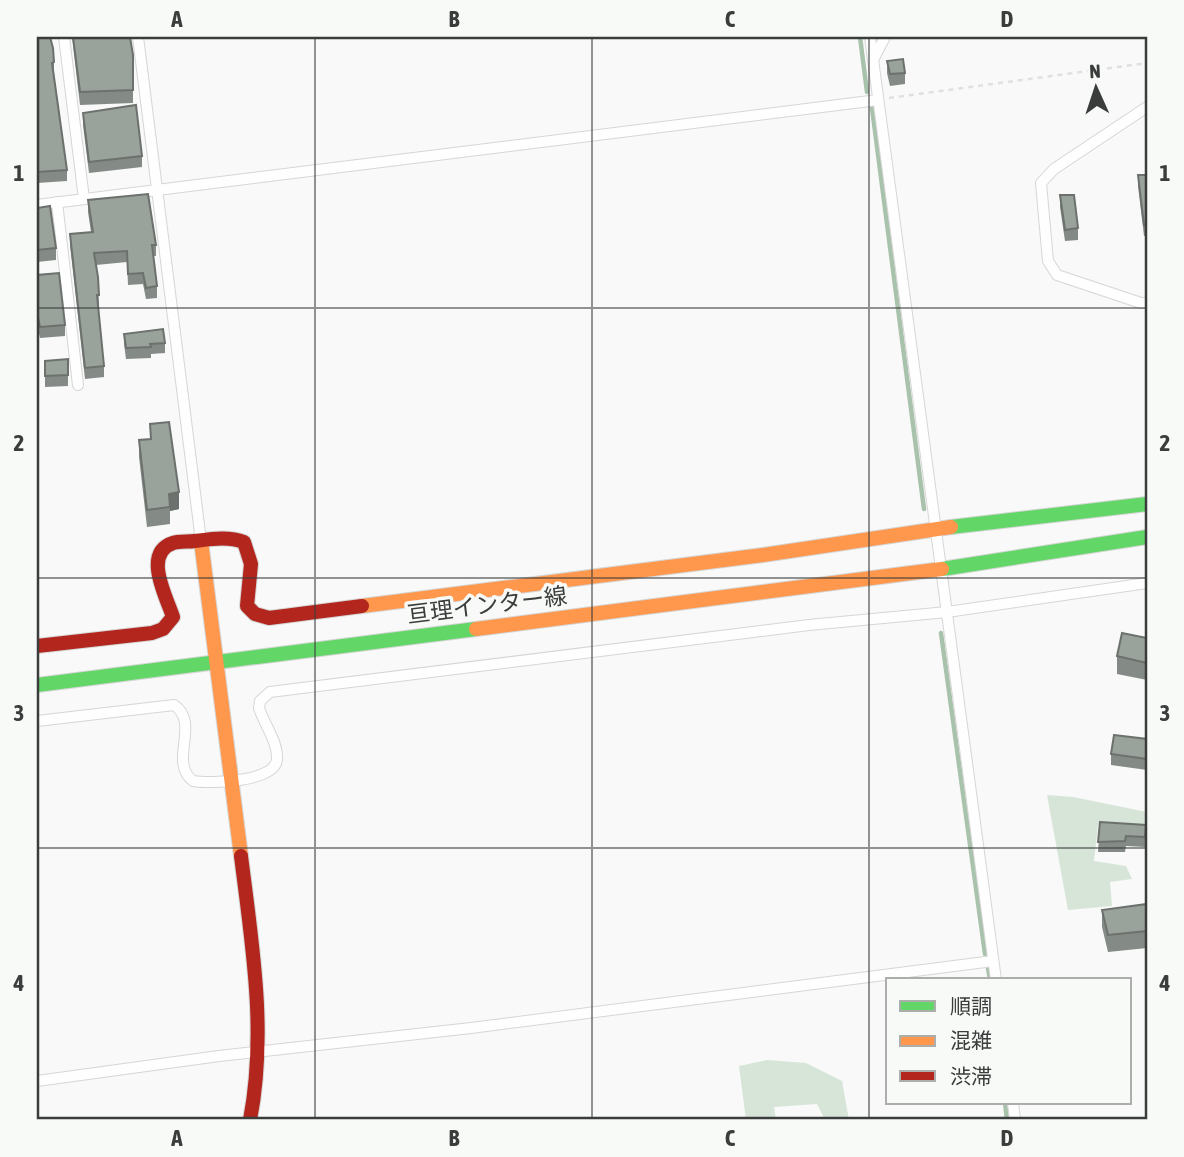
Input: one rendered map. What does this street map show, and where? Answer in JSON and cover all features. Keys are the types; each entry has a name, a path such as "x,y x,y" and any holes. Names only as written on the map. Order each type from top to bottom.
{"main road":[{"path":"37,646 152,633 163,629 173,617 157,571 159,556 166,546 172,543 230,538 244,542 251,564 247,606 256,614 269,618 1147,503"},
{"path":"942,569 1147,537"},
{"path":"201,541 255,968 259,1052 250,1120"},
{"path":"942,569 1147,550"},
{"name":"亘理インター線","path":"37,685 942,569"}],"street":[{"path":"64,37 84,199"},
{"path":"138,37 201,541"},
{"path":"870,37 996,978"},
{"path":"873,60 885,37"},
{"path":"37,205 878,100"},
{"path":"1147,107 1054,169 1041,183 1048,261 1057,275 1147,303"},
{"path":"57,202 78,385"},
{"path":"37,721 174,705 184,715 182,762 188,778 193,782 208,783 262,776 276,765 275,749 260,708 260,701 270,692 809,625 947,612 1147,583"},
{"path":"37,1082 993,961"}],"path":[{"path":"878,100 1147,63"}],"green space":[{"path":"1047,795 1073,797 1147,812 1147,829 1098,825 1094,861 1126,866 1132,879 1110,882 1112,906 1068,910"},
{"path":"767,1060 806,1063 842,1081 849,1120 825,1120 817,1104 774,1107 776,1120 746,1120 739,1066"}],"building":[{"path":"37,37 50,37 53,48 52,63 67,170 37,172"},
{"path":"73,37 130,37 133,90 80,92"},
{"path":"903,59 905,73 890,74 887,61"},
{"path":"136,105 142,156 89,162 83,113"},
{"path":"1138,175 1147,175 1147,225 1144,225"},
{"path":"148,194 156,245 152,245 157,286 146,288 143,273 128,274 127,251 94,253 104,366 85,368 70,234 93,232 88,200"},
{"path":"1060,195 1074,195 1078,228 1065,230"},
{"path":"50,206 56,248 37,250 37,208"},
{"path":"59,273 65,325 40,327 37,313 37,275"},
{"path":"163,329 165,343 150,344 151,347 126,348 124,334"},
{"path":"68,359 68,375 45,376 45,361"},
{"path":"169,422 179,492 169,494 170,507 147,510 139,440 151,439 150,424"},
{"path":"1122,633 1147,638 1147,663 1117,656"},
{"path":"1114,735 1147,739 1147,759 1111,754"},
{"path":"1100,822 1146,825 1145,837 1126,836 1125,841 1098,842"},
{"path":"1147,904 1147,931 1108,935 1102,910"}],"waterway":[{"path":"860,37 867,92"},
{"path":"872,108 924,509"},
{"path":"941,633 985,954"},
{"path":"988,968 990,978"},
{"path":"1005,1104 1007,1120"}],"traffic: fast":[{"path":"951,527 1147,504"},
{"path":"942,569 1147,537"},
{"path":"37,685 476,629"}],"traffic: slow":[{"path":"362,606 763,555 951,527"},
{"path":"201,541 241,856"},
{"path":"476,629 942,569"}],"traffic: jam":[{"path":"37,646 152,633 163,629 173,617 159,577 159,556 164,548 178,542 220,538 244,542 251,564 247,606 255,614 269,618 362,606"},
{"path":"241,856 258,1021 255,1087 250,1120"}]}
